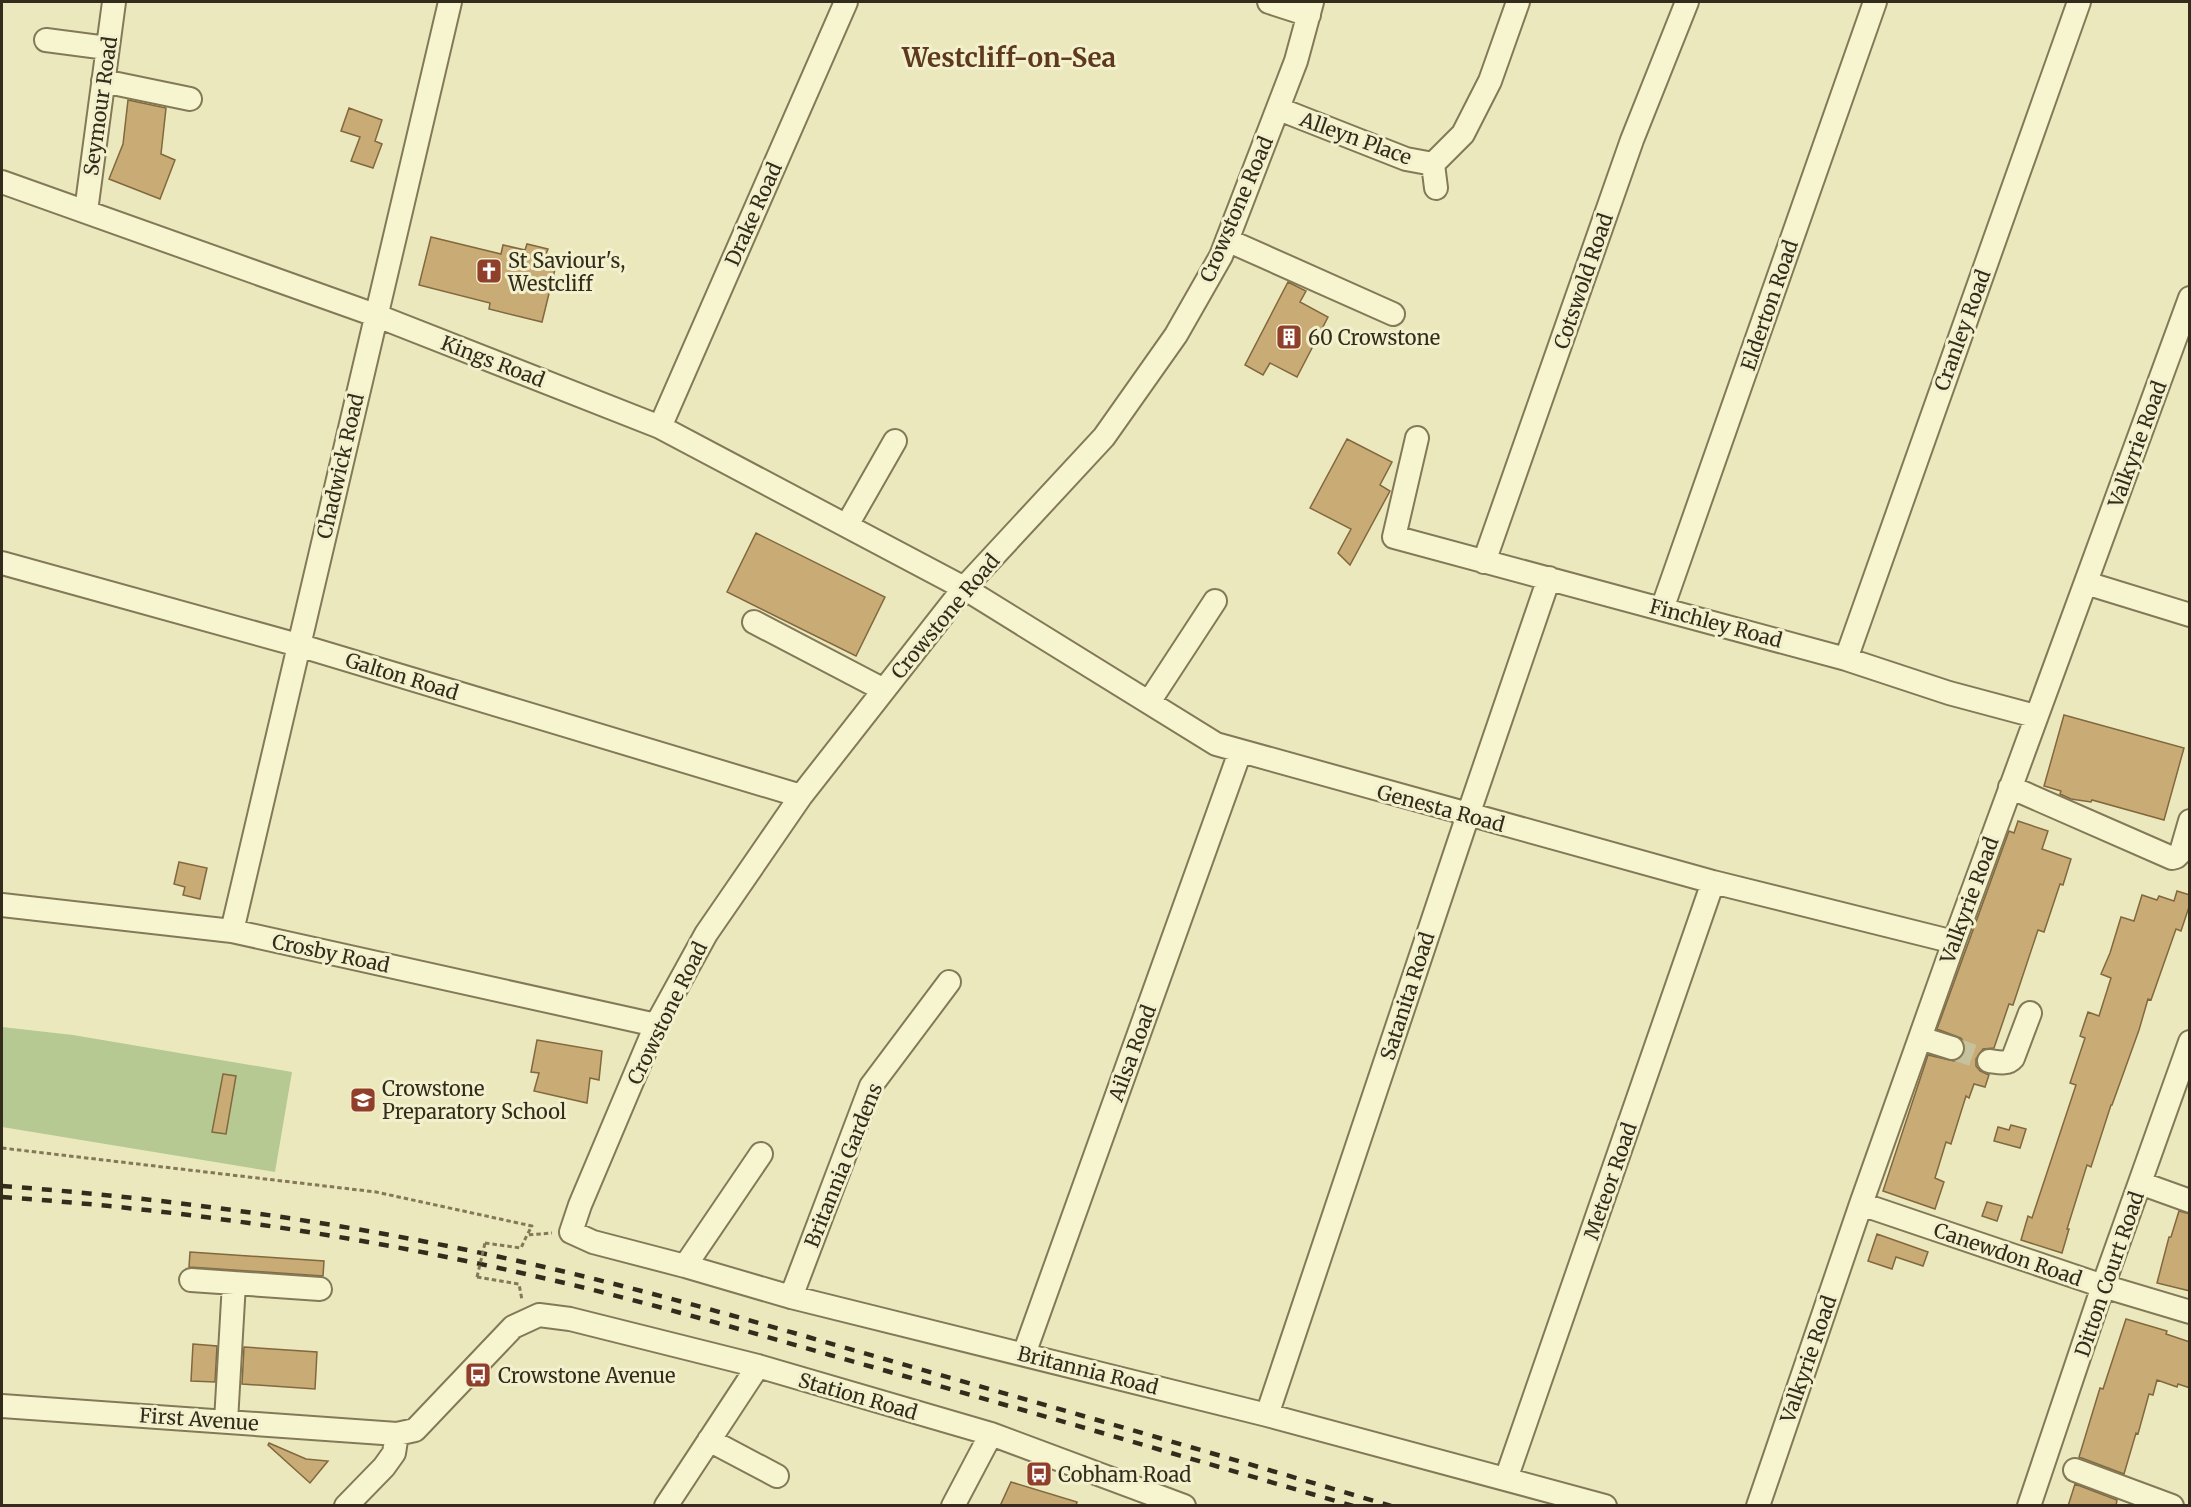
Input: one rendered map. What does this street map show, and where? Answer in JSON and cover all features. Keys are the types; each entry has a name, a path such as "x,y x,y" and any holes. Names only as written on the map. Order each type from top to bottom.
{"street":[{"name":"Seymour Road","path":"86,212 114,2"},
{"name":"Chadwick Road","path":"232,931 450,2"},
{"name":"Drake Road","path":"660,427 846,2"},
{"path":"1269,2 1311,8"},
{"path":"1441,156 1462,134 1490,81 1518,2"},
{"name":"Cotswold Road","path":"1484,562 1632,140 1687,2"},
{"name":"Elderton Road","path":"1662,609 1875,2"},
{"name":"Cranley Road","path":"1846,659 2079,2"},
{"name":"Crowstone Road","path":"572,1232 580,1205 656,1025 706,934 801,796 964,588 1104,437 1176,335 1221,256 1279,109 1311,8"},
{"path":"46,40 107,48"},
{"path":"103,81 190,99"},
{"name":"Alleyn Place","path":"1279,109 1406,159 1441,156 1436,188"},
{"name":"Kings Road","path":"2,182 375,315 660,427 964,588"},
{"path":"1227,240 1393,314"},
{"name":"Valkyrie Road","path":"1758,1506 1861,1204 1954,942 2190,298"},
{"name":"Finchley Road","path":"1417,438 1394,537 1846,659 1949,693 2035,716"},
{"path":"848,525 895,441"},
{"name":"Galton Road","path":"2,563 298,645 801,796"},
{"name":"Satanita Road","path":"1268,1415 1468,815 1550,578"},
{"path":"2086,583 2190,615"},
{"name":"Genesta Road","path":"964,588 1216,744 1713,882 1954,942"},
{"path":"1149,702 1215,601"},
{"path":"754,622 884,690"},
{"name":"Ailsa Road","path":"1024,1354 1240,752"},
{"path":"2010,786 2163,856 2172,858 2180,855 2190,821"},
{"name":"Meteor Road","path":"1506,1479 1713,882"},
{"name":"Crosby Road","path":"2,905 232,931 656,1025"},
{"name":"Britannia Gardens","path":"792,1297 871,1086 949,982"},
{"path":"1989,1060 2002,1063 2011,1061 2030,1013"},
{"path":"1920,1038 1952,1048"},
{"name":"Ditton Court Road","path":"2029,1506 2103,1286 2190,1042"},
{"path":"685,1266 761,1154"},
{"path":"2140,1183 2190,1201"},
{"name":"Canewdon Road","path":"1861,1204 2103,1286 2190,1312"},
{"name":"Britannia Road","path":"572,1232 593,1242 792,1297 1268,1415 1605,1506"},
{"path":"190,1280 320,1288"},
{"path":"226,1421 234,1283"},
{"name":"Station Road","path":"397,1434 415,1430 513,1327 539,1315 570,1319 758,1366 991,1434 1184,1506"},
{"path":"666,1506 758,1366"},
{"name":"First Avenue","path":"2,1406 397,1434"},
{"path":"346,1506 394,1453 397,1434"},
{"path":"953,1506 991,1434"},
{"path":"709,1440 777,1476"},
{"path":"2075,1470 2165,1504"}],"path":[{"path":"2,1148 376,1192 532,1226 521,1248 485,1243 477,1277 519,1284"},
{"path":"527,1234 572,1232"}],"green space":[{"path":"2,1027 73,1035 292,1072 275,1172 2,1127"}],"building":[{"path":"128,100 166,108 161,154 175,160 160,199 109,179 123,144"},
{"path":"349,108 382,120 375,141 382,144 373,168 351,161 360,137 341,131"},
{"name":"St Saviour's, Westcliff","path":"431,237 501,254 503,245 525,250 527,244 548,249 546,254 558,257 542,322 489,309 490,303 419,285"},
{"name":"60 Crowstone","path":"1288,282 1306,291 1300,302 1328,317 1297,377 1270,363 1263,375 1245,365"},
{"path":"1347,439 1392,462 1380,485 1390,491 1350,565 1338,553 1351,529 1310,508"},
{"path":"756,533 885,597 856,656 727,592"},
{"path":"2064,715 2184,748 2164,820 2092,800 2091,802 2071,799 2060,794 2061,791 2044,786"},
{"path":"2018,821 2048,831 2042,849 2071,859 2044,932 2038,930 2013,1005 2009,1004 1994,1048 1983,1049 1976,1059 1976,1066 1980,1071 1989,1075 1985,1087 1974,1084 1969,1098 1966,1096 1951,1144 1946,1142 1935,1178 1944,1182 1935,1209 1883,1191 1928,1055 1954,1061 1965,1053 1965,1044 1961,1038 1937,1029 2009,831 2014,833"},
{"path":"179,862 207,868 200,899 183,895 185,887 174,884"},
{"path":"2177,891 2190,895 2190,904 2181,931 2176,929 2151,1000 2148,999 2091,1167 2087,1165 2062,1253 2021,1240 2028,1216 2032,1218 2076,1085 2070,1083 2085,1038 2080,1036 2088,1012 2099,1016 2111,978 2101,974 2121,917 2134,921 2142,895 2157,900 2159,896 2174,901"},
{"path":"537,1040 602,1051 599,1080 590,1078 587,1103 534,1091 539,1073 531,1072"},
{"path":"223,1074 236,1076 226,1134 212,1132"},
{"path":"2011,1125 2026,1129 2020,1148 1994,1141 1998,1127 2009,1130"},
{"path":"1987,1202 2002,1206 1997,1221 1982,1216"},
{"path":"2179,1211 2190,1214 2190,1291 2157,1283 2169,1237 2171,1237"},
{"path":"1877,1234 1928,1252 1923,1266 1896,1257 1892,1269 1868,1261"},
{"path":"190,1252 324,1261 323,1276 189,1267"},
{"path":"2126,1319 2167,1331 2166,1334 2190,1342 2190,1388 2178,1384 2177,1387 2157,1380 2153,1395 2149,1394 2124,1474 2079,1457 2100,1388 2103,1389"},
{"path":"193,1344 217,1346 215,1382 191,1381"},
{"path":"244,1347 317,1352 315,1389 242,1384"},
{"path":"269,1443 306,1459 328,1461 310,1483 268,1445"},
{"path":"1011,1482 1077,1502 1076,1506 1000,1506"},
{"path":"2075,1484 2117,1500 2116,1506 2068,1506"}],"tunnel":[{"path":"1952,1048 1989,1061"}],"railway":[{"path":"2,1186 134,1198 266,1215 397,1236 527,1263 620,1285 758,1323 1391,1506"},
{"path":"2,1197 134,1209 265,1225 396,1247 526,1274 716,1323 1353,1506"}],"place":[{"name":"St Saviour's, Westcliff","path":"489,271"},
{"name":"60 Crowstone","path":"1289,337"},
{"name":"Crowstone Preparatory School","path":"363,1100"},
{"name":"Crowstone Avenue","path":"478,1375"},
{"name":"Cobham Road","path":"1039,1474"}],"district":[{"name":"Westcliff-on-Sea","path":"1009,57"}]}
